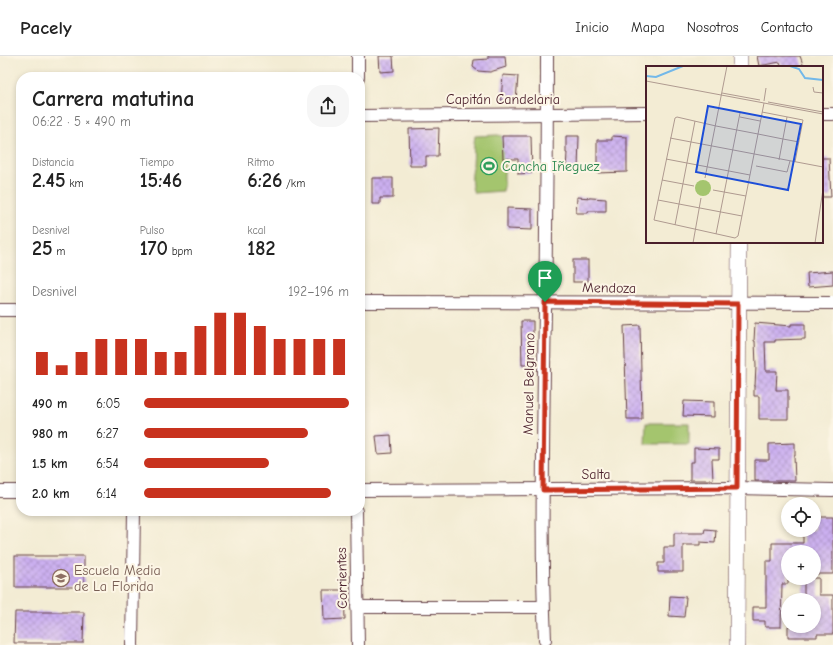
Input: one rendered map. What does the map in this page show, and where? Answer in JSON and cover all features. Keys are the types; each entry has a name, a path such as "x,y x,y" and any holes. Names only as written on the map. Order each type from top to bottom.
{"street":[{"path":"358,56 358,72"},
{"name":"Manuel Belgrano","path":"545,640 543,607 543,490 547,56"},
{"name":"Capitán Candelaria","path":"365,116 646,113"},
{"path":"737,645 739,243"},
{"name":"Mendoza","path":"365,302 738,304 833,303"},
{"path":"0,310 16,310"},
{"name":"Salta","path":"365,490 737,488 833,490"},
{"path":"0,491 16,491"},
{"path":"132,645 134,516"},
{"name":"Corrientes","path":"356,516 358,645"},
{"path":"357,607 543,607"}],"green space":[{"name":"Cancha Iñeguez","path":"498,135 505,137 506,162 503,191 474,193 472,179 475,136"},
{"path":"646,423 689,423 689,444 645,444"}],"building":[{"path":"379,56 393,56 394,71 380,72"},
{"path":"488,56 505,56 506,67 490,72 478,71 473,67 474,60 488,59"},
{"path":"757,56 800,56 804,66 782,66 780,62 759,66"},
{"path":"503,75 518,76 516,101 501,100"},
{"path":"439,128 438,156 426,156 426,166 410,166 409,129"},
{"path":"502,136 531,136 532,173 518,174 518,159 503,159"},
{"path":"566,136 579,136 578,170 566,170"},
{"path":"612,136 627,137 627,172 597,173 597,140 612,140"},
{"path":"823,158 829,158 831,197 823,197"},
{"path":"372,178 393,178 393,198 380,198 380,204 372,204"},
{"path":"577,197 606,199 606,211 576,213"},
{"path":"507,208 532,209 532,230 507,229"},
{"path":"573,260 588,260 588,282 573,282"},
{"path":"833,271 833,285 808,287 807,273"},
{"path":"521,321 533,321 533,365 522,365"},
{"path":"755,323 791,326 791,324 805,324 805,339 775,340 775,342 765,342 766,371 777,371 776,390 788,390 788,419 759,419 759,396 754,396 756,366 754,341"},
{"path":"640,325 642,419 627,419 624,326"},
{"path":"684,401 714,402 714,417 683,416"},
{"path":"391,435 392,453 378,454 376,436"},
{"path":"795,443 795,481 755,481 755,460 769,460 769,444"},
{"path":"694,448 719,449 719,459 712,459 713,480 690,480 690,462 694,462"},
{"path":"821,517 833,517 833,574 821,574 821,545 781,545 781,627 765,627 765,621 753,621 753,607 766,607 766,561 772,561 772,543 803,543 803,537 821,537"},
{"path":"705,529 716,530 715,543 700,542 700,545 683,545 683,572 658,572 658,563 664,563 664,547 674,547 674,533 704,533"},
{"path":"15,556 84,556 84,587 15,587"},
{"path":"804,585 819,585 819,593 804,593"},
{"path":"323,590 344,590 345,619 324,620"},
{"path":"821,595 833,595 833,634 817,634 817,637 788,637 788,633 821,633"},
{"path":"670,596 686,597 684,617 669,616"},
{"path":"15,612 84,612 83,643 14,643"}],"place":[{"name":"Cancha Iñeguez","path":"489,166"},
{"name":"Escuela Media de La Florida","path":"61,578"}],"route":[{"path":"545,302 738,304 737,488 543,490 545,302"}]}
